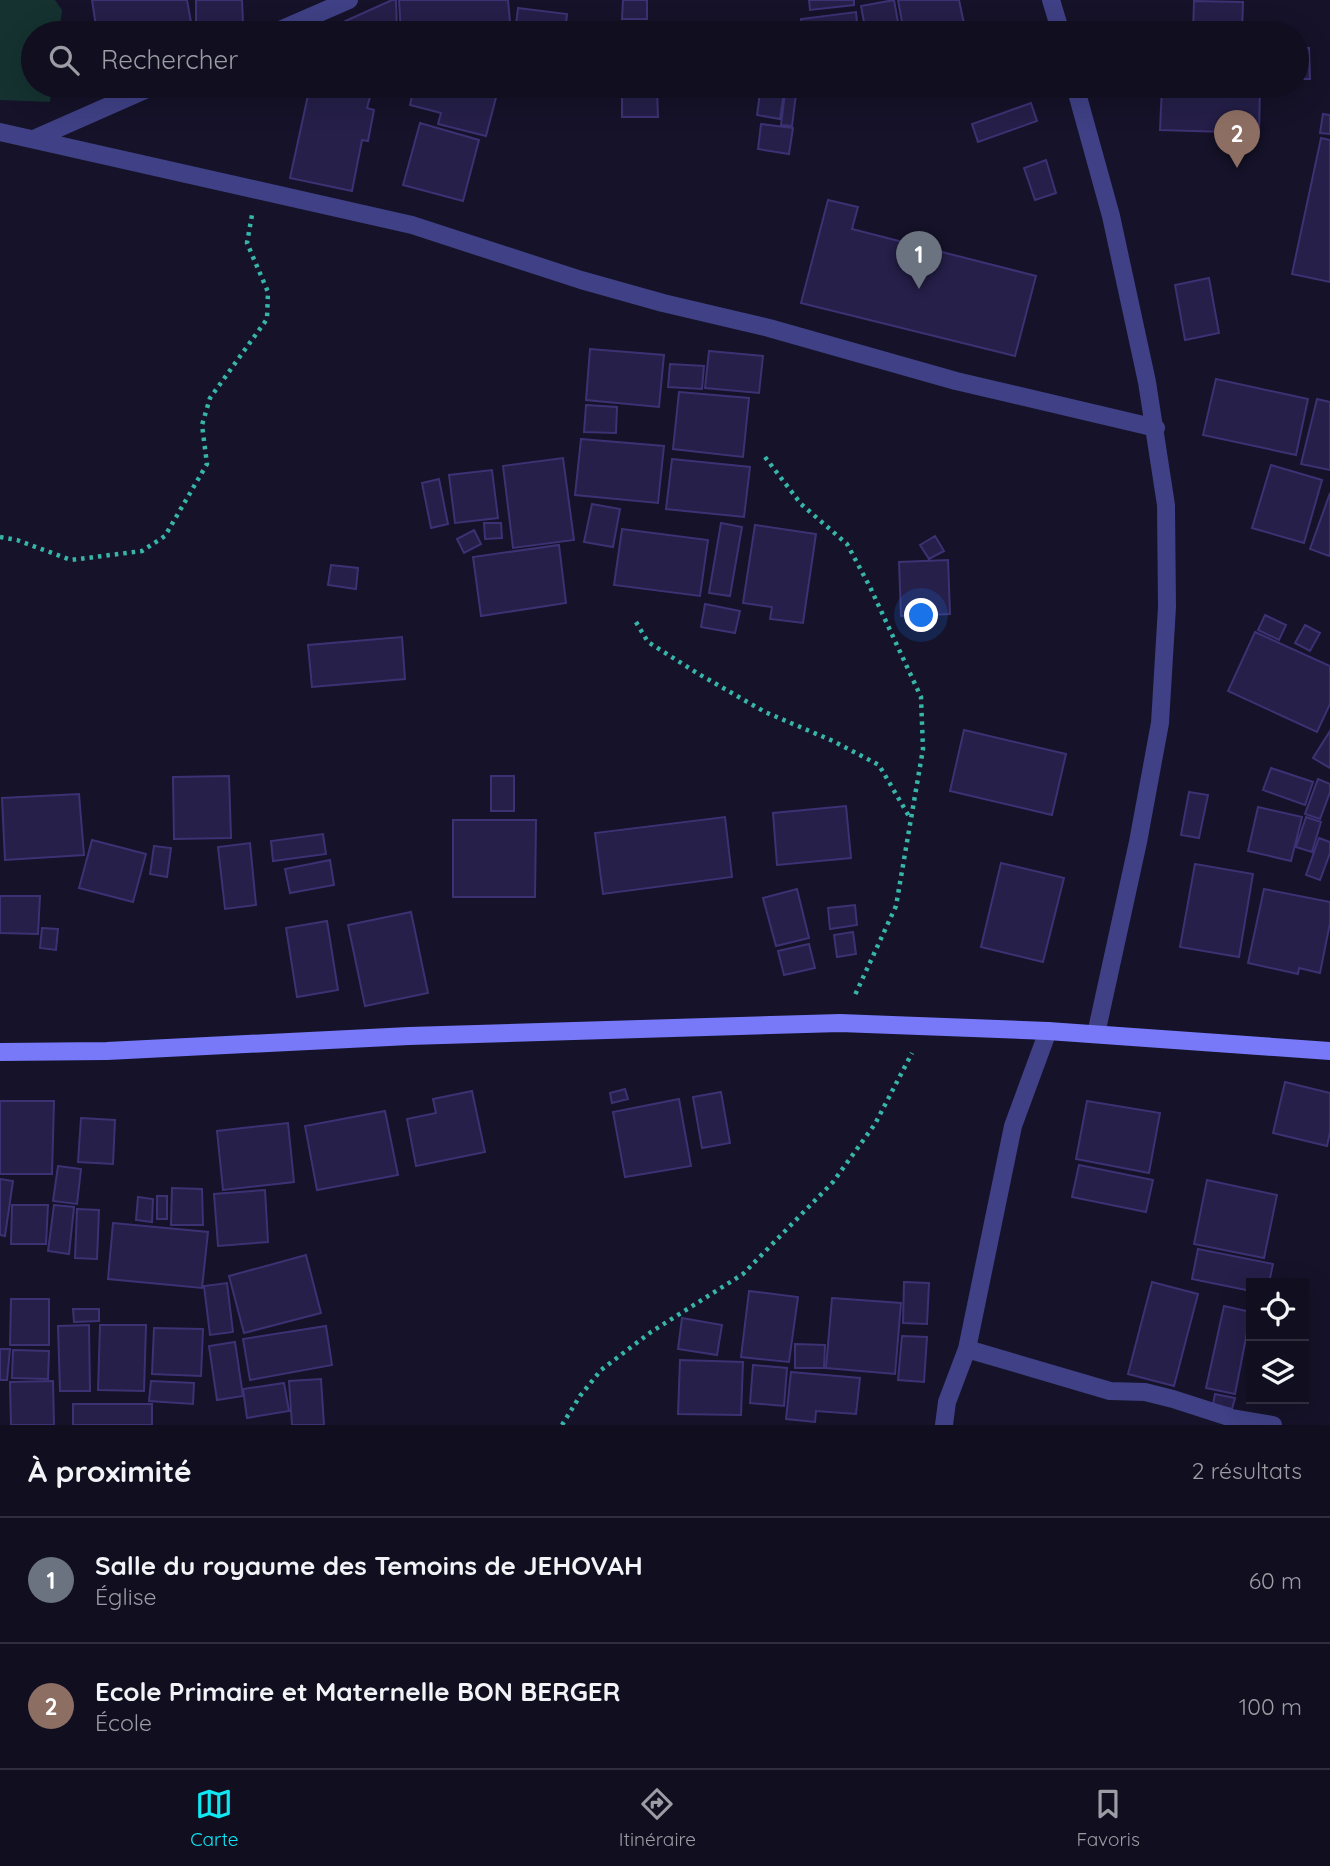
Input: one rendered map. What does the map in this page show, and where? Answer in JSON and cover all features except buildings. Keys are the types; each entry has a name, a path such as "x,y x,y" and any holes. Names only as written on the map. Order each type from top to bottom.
{"street":[{"path":"301,21 349,0"},
{"path":"1051,0 1057,21"},
{"path":"36,138 127,98"},
{"path":"1078,98 1111,216 1156,428 1167,531 1167,607 1160,723 1138,842 1096,1034"},
{"path":"0,132 412,225 581,280 769,328 956,381 1156,428"},
{"path":"0,1052 107,1051 410,1036 840,1023 1048,1031 1330,1051"},
{"path":"944,1425 947,1402 967,1349 1013,1126 1048,1031"},
{"path":"967,1349 1111,1391 1145,1392 1232,1418 1273,1425"}],"path":[{"path":"0,537 17,540 71,559 142,551 165,536 207,464 202,425 210,398 267,319 268,292 247,243 256,190"},
{"path":"765,457 801,504 846,544 888,624 921,697 923,749 897,906 863,981 840,1023"},
{"path":"636,622 648,642 697,673 765,712 833,741 879,765 910,818"},
{"path":"562,1425 601,1370 651,1332 743,1274 833,1182 875,1125 906,1068 922,1026"}],"green space":[{"path":"0,0 55,0 62,10 61,21 21,21 21,98 50,98 50,102 0,100"}],"place":[{"name":"Ecole Primaire et Maternelle BON BERGER","path":"1237,168"},
{"name":"Salle du royaume des Temoins de JEHOVAH","path":"919,289"}]}
